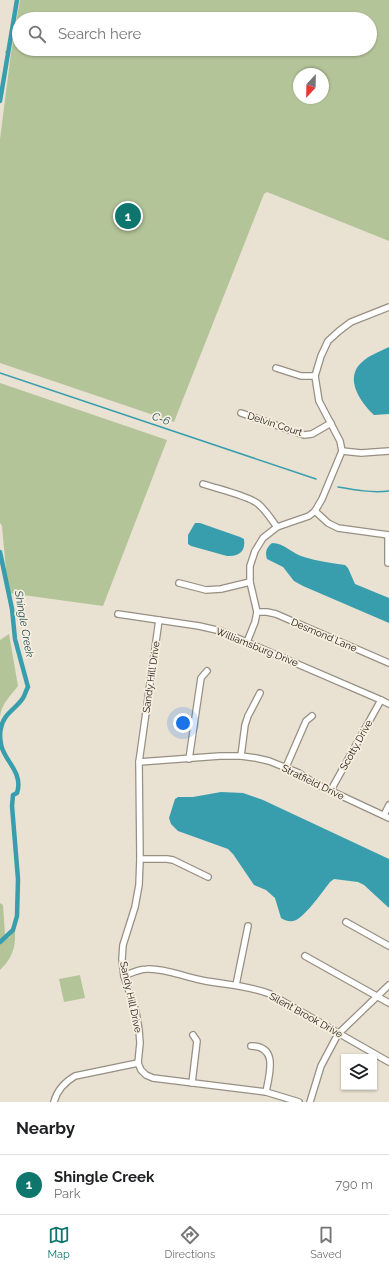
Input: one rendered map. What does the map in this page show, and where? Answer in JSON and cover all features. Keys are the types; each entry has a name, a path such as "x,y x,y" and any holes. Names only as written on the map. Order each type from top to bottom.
{"street":[{"path":"247,642 255,622 257,612 250,582 250,566 255,552 263,538 277,527 309,516 315,511 322,499 342,451 340,441 319,401 315,376 320,356 328,341 351,322 389,307"},
{"path":"276,368 301,376 315,376"},
{"name":"Delvin Court","path":"241,413 304,435 312,434 331,423"},
{"path":"342,451 361,453 389,451"},
{"path":"203,484 247,498 257,503 263,508 277,527"},
{"path":"315,511 338,528 389,535 388,563"},
{"path":"179,583 206,590 221,589 250,582"},
{"name":"Desmond Lane","path":"257,612 276,614 389,664"},
{"name":"Williamsburg Drive","path":"118,614 199,626 220,631 389,704"},
{"name":"Sandy Hill Drive","path":"138,1063 140,1043 139,1030 136,1012 124,976 122,959 124,945 137,897 140,859 139,762 159,620"},
{"path":"189,759 201,678 206,671"},
{"path":"241,756 245,725 248,716 260,694"},
{"name":"Scotty Drive","path":"331,790 381,700"},
{"path":"286,767 306,722 312,716"},
{"name":"Stratfield Drive","path":"139,762 220,756 241,756 270,762 299,773 316,784 387,817"},
{"path":"387,817 389,805"},
{"path":"140,859 173,860 208,877"},
{"path":"346,922 389,946"},
{"path":"236,985 248,926"},
{"path":"305,956 389,1004"},
{"name":"Silent Brook Drive","path":"124,976 143,970 160,970 202,980 259,990 270,994 389,1062"},
{"path":"310,1102 321,1066 338,1034 389,985"},
{"path":"192,1082 197,1041 194,1035"},
{"path":"251,1046 263,1048 268,1053 270,1059 266,1092"},
{"path":"54,1102 61,1088 68,1080 75,1076 138,1063 141,1070 146,1075 153,1078 266,1092 300,1102"}],"green space":[{"path":"20,0 389,0 389,241 267,192 264,194 174,422 0,363 0,139 12,47 12,56 377,56 377,12 18,12"},
{"name":"Shingle Creek","path":"0,383 167,440 103,606 8,593 2,526 0,523"},
{"path":"9,634 18,686 4,705 0,717 0,640"},
{"path":"0,903 3,905 5,935 7,938 10,937 14,924 15,943 9,960 0,970"},
{"path":"80,975 85,998 64,1002 59,979"}],"water":[{"path":"389,347 389,414 374,415 364,404 356,390 354,376 356,369 364,360"},
{"path":"195,523 200,523 240,537 244,539 244,547 240,553 235,556 227,556 191,546 188,544 188,535"},
{"path":"272,543 277,543 300,556 345,565 348,568 355,584 389,598 389,623 294,581 283,567 267,559 266,550"},
{"path":"221,792 243,793 263,800 389,859 389,908 364,885 358,882 334,879 302,916 293,921 281,918 275,898 266,890 254,885 228,849 178,831 171,824 169,818 175,799 178,797 193,797"}],"waterway":[{"name":"Shingle Creek","path":"15,12 17,0"},
{"name":"Shingle Creek","path":"0,101 12,30"},
{"name":"C-6","path":"0,373 316,479"},
{"name":"C-6","path":"338,487 357,490 389,491"},
{"name":"Shingle Creek","path":"0,552 12,609 15,639 28,687 24,697 4,719 0,731 3,750 16,772 18,779 17,793 13,795 12,806 18,879 17,916 13,930 0,942"}],"place":[{"name":"Shingle Creek","path":"128,216"}]}
